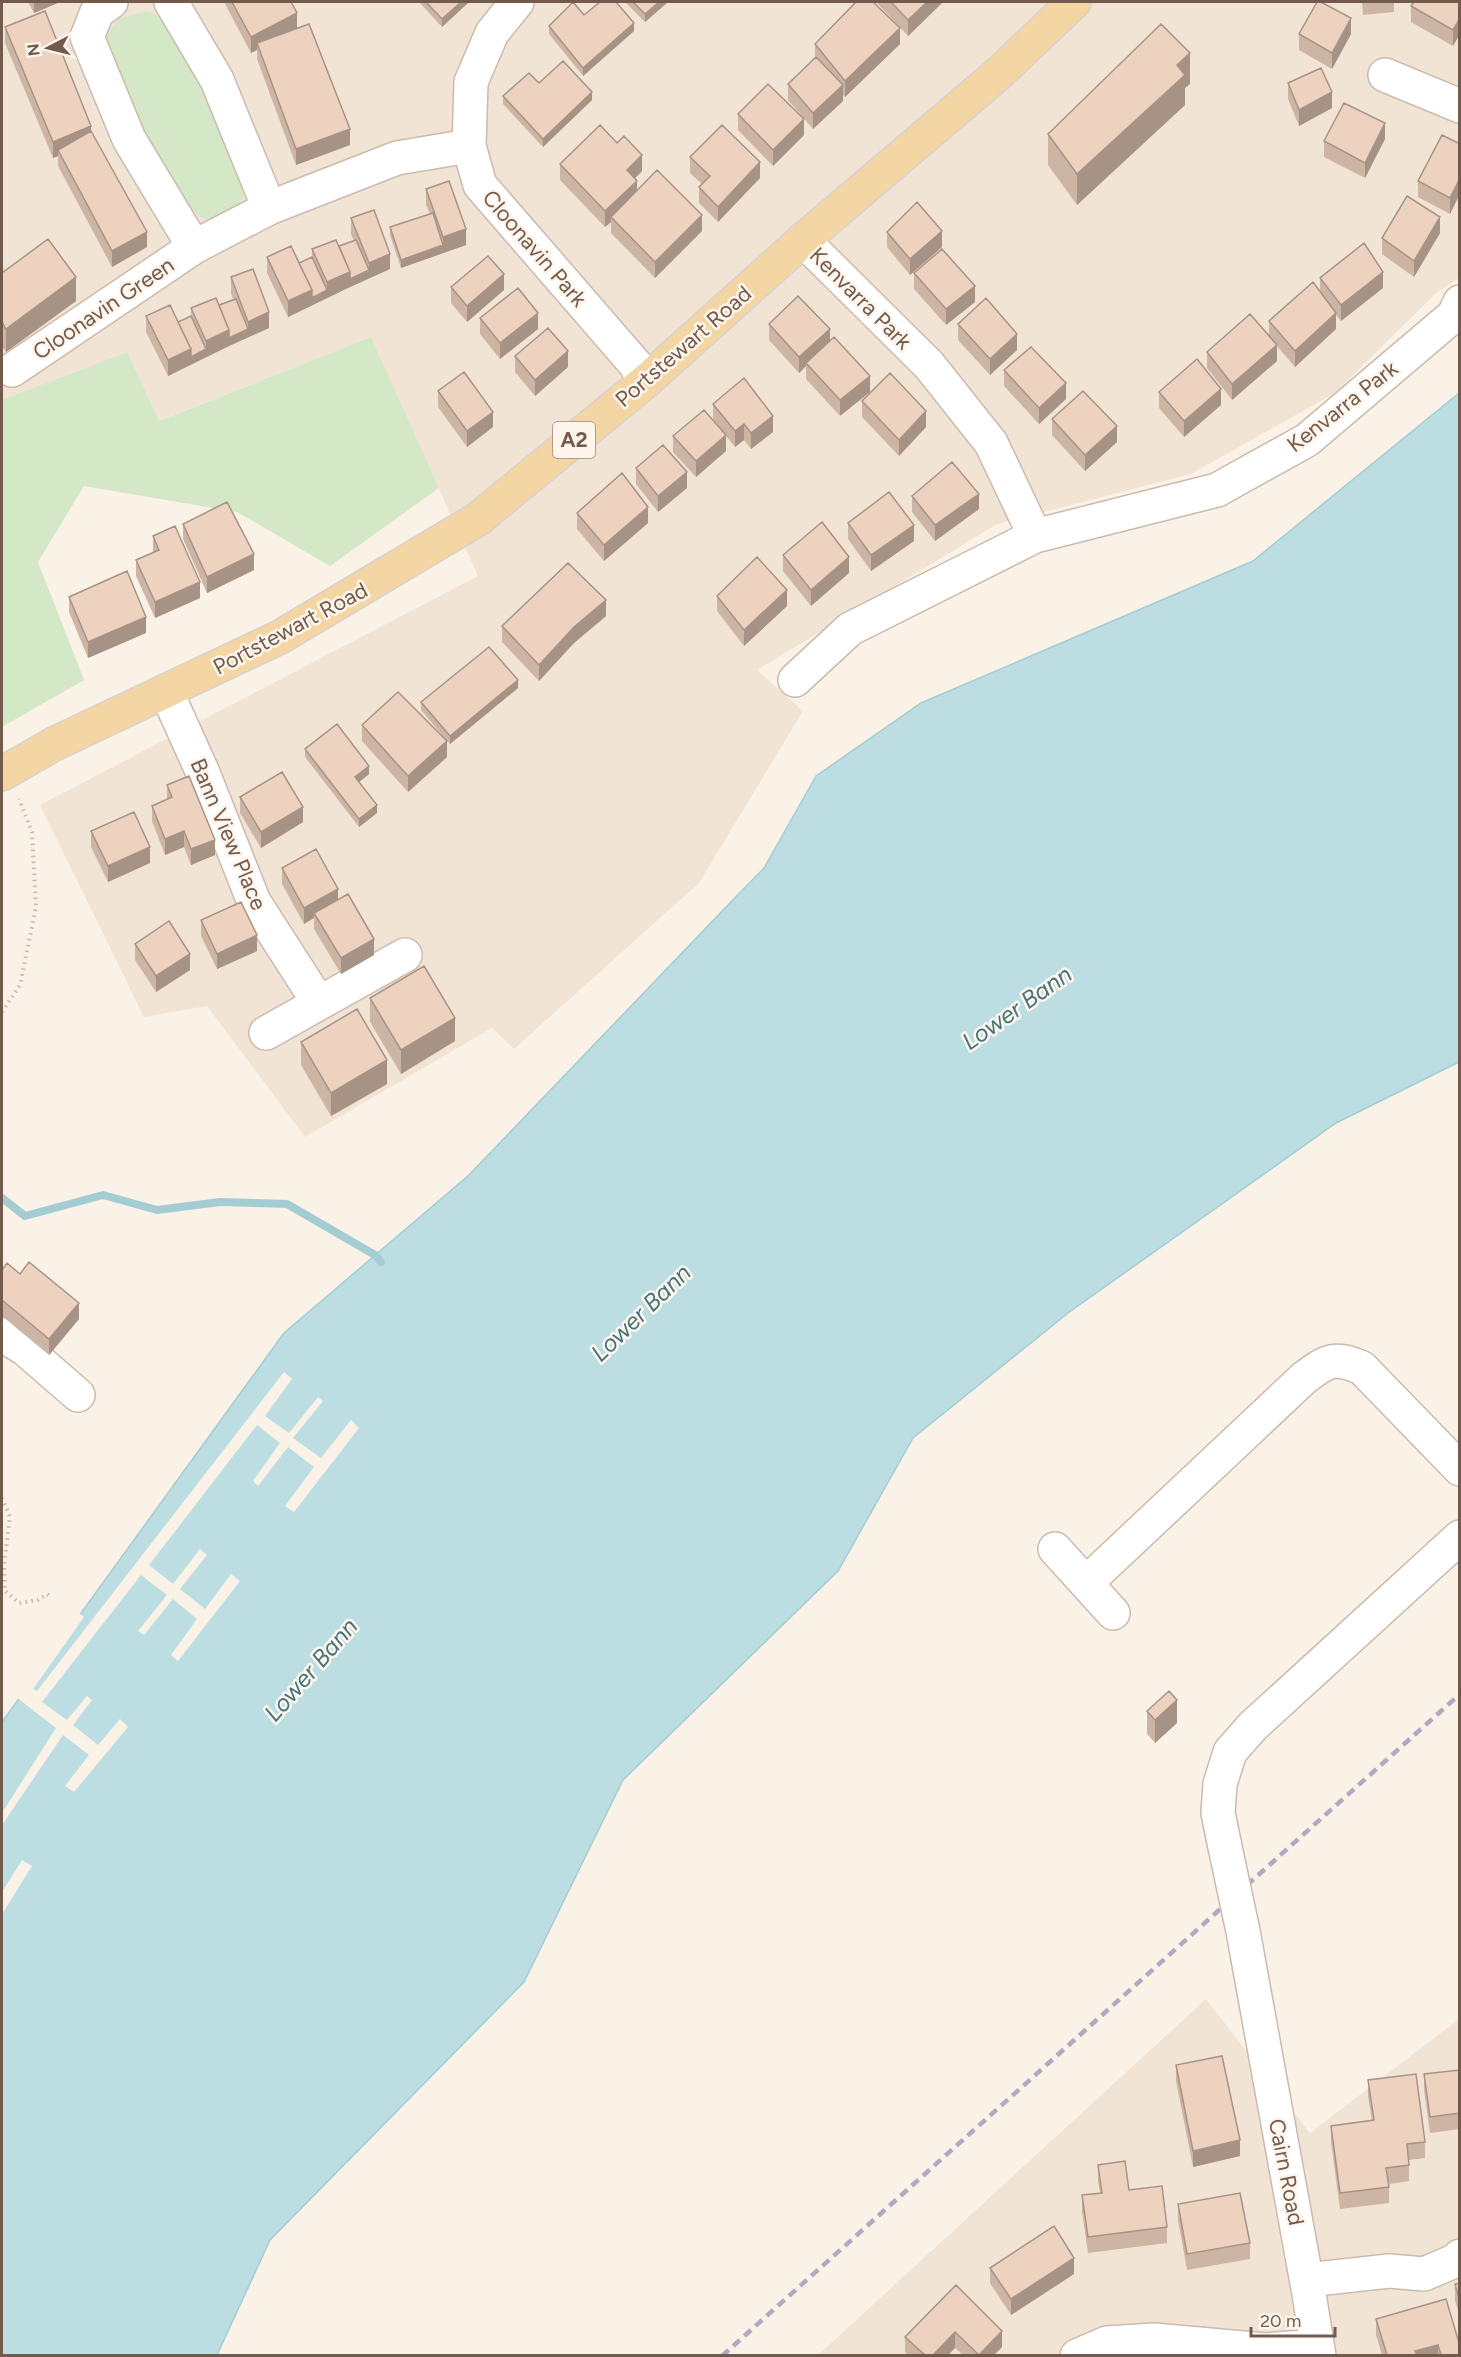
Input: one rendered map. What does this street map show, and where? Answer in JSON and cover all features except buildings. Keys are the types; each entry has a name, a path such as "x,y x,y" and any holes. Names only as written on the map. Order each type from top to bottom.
{"main road":[{"name":"Portstewart Road","path":"4,772 54,744 280,638 478,519 646,381 803,240 998,74 1074,2"}],"street":[{"name":"Cloonavin Green","path":"111,2 97,12 87,38 129,139 194,247"},
{"path":"171,2 217,80 269,208"},
{"name":"Cloonavin Park","path":"517,2 492,33 471,82 469,146 480,185 635,364 646,381"},
{"path":"1385,75 1460,106"},
{"name":"Cloonavin Green","path":"12,370 194,247 269,208 398,158 469,146"},
{"name":"Kenvarra Park","path":"803,240 929,365 991,443 1035,536"},
{"name":"Kenvarra Park","path":"795,680 850,629 1035,536 1217,490 1307,440 1454,315 1460,302"},
{"name":"Bann View Place","path":"166,691 203,773 254,902 319,1003"},
{"path":"266,1033 405,955"},
{"path":"2,1335 25,1349 78,1395"},
{"path":"1086,1583 1304,1378 1323,1363 1344,1360 1362,1368 1460,1469"},
{"name":"Cairn Road","path":"1318,2351 1243,1931 1218,1813 1220,1784 1230,1752 1253,1726 1460,1537"},
{"path":"1055,1549 1113,1613"},
{"path":"1307,2280 1389,2271 1424,2274 1457,2260 1460,2256"},
{"path":"1077,2355 1107,2343 1154,2340 1265,2350 1318,2351"}],"path":[{"path":"2,1012 20,985 36,907 32,832 4,772"},
{"path":"2,1498 10,1517 4,1564 5,1591 19,1603 38,1600 47,1594 52,1598"}],"shaded area":[{"path":"2,2 1459,2 1459,278 1436,293 1335,393 1191,474 997,524 757,670 803,711 699,883 514,1049 492,1028 305,1137 207,1006 144,1017 40,805 478,576 371,337 158,421 127,352 2,400"},
{"path":"1206,1999 1310,2133 1459,2019 1459,2355 817,2356"}],"green space":[{"path":"145,11 167,19 248,187 235,217 211,224 175,198 103,38 119,19"},
{"path":"371,337 439,488 330,566 237,512 84,486 38,562 84,680 2,727 2,400 127,352 159,421"}],"water":[{"name":"Lower Bann","path":"1459,393 1459,1062 1336,1123 1068,1313 913,1438 838,1571 623,1780 524,1982 270,2240 217,2355 2,2356 2,1722 284,1333 469,1175 764,868 816,776 921,703 1253,561"}],"pier":[{"path":"284,1372 292,1379 265,1416 289,1433 318,1397 323,1401 293,1438 321,1458 351,1420 359,1428 294,1512 285,1506 314,1467 288,1447 258,1486 253,1481 280,1443 257,1425 149,1565 173,1584 200,1549 207,1555 180,1589 205,1609 231,1574 240,1581 178,1661 171,1655 197,1619 173,1599 144,1635 138,1631 167,1595 141,1575 42,1702 67,1720 87,1696 92,1700 73,1725 98,1745 120,1719 128,1727 74,1792 65,1786 89,1755 63,1735 2,1825 2,1813 56,1728 16,1697 78,1612 84,1617 33,1689 37,1691"},
{"path":"22,1860 32,1866 2,1914 2,1892"}],"waterway":[{"path":"2,1198 25,1216 103,1195 157,1210 220,1202 287,1204 375,1255 381,1262"}],"railway":[{"path":"722,2356 1460,1694"}]}
